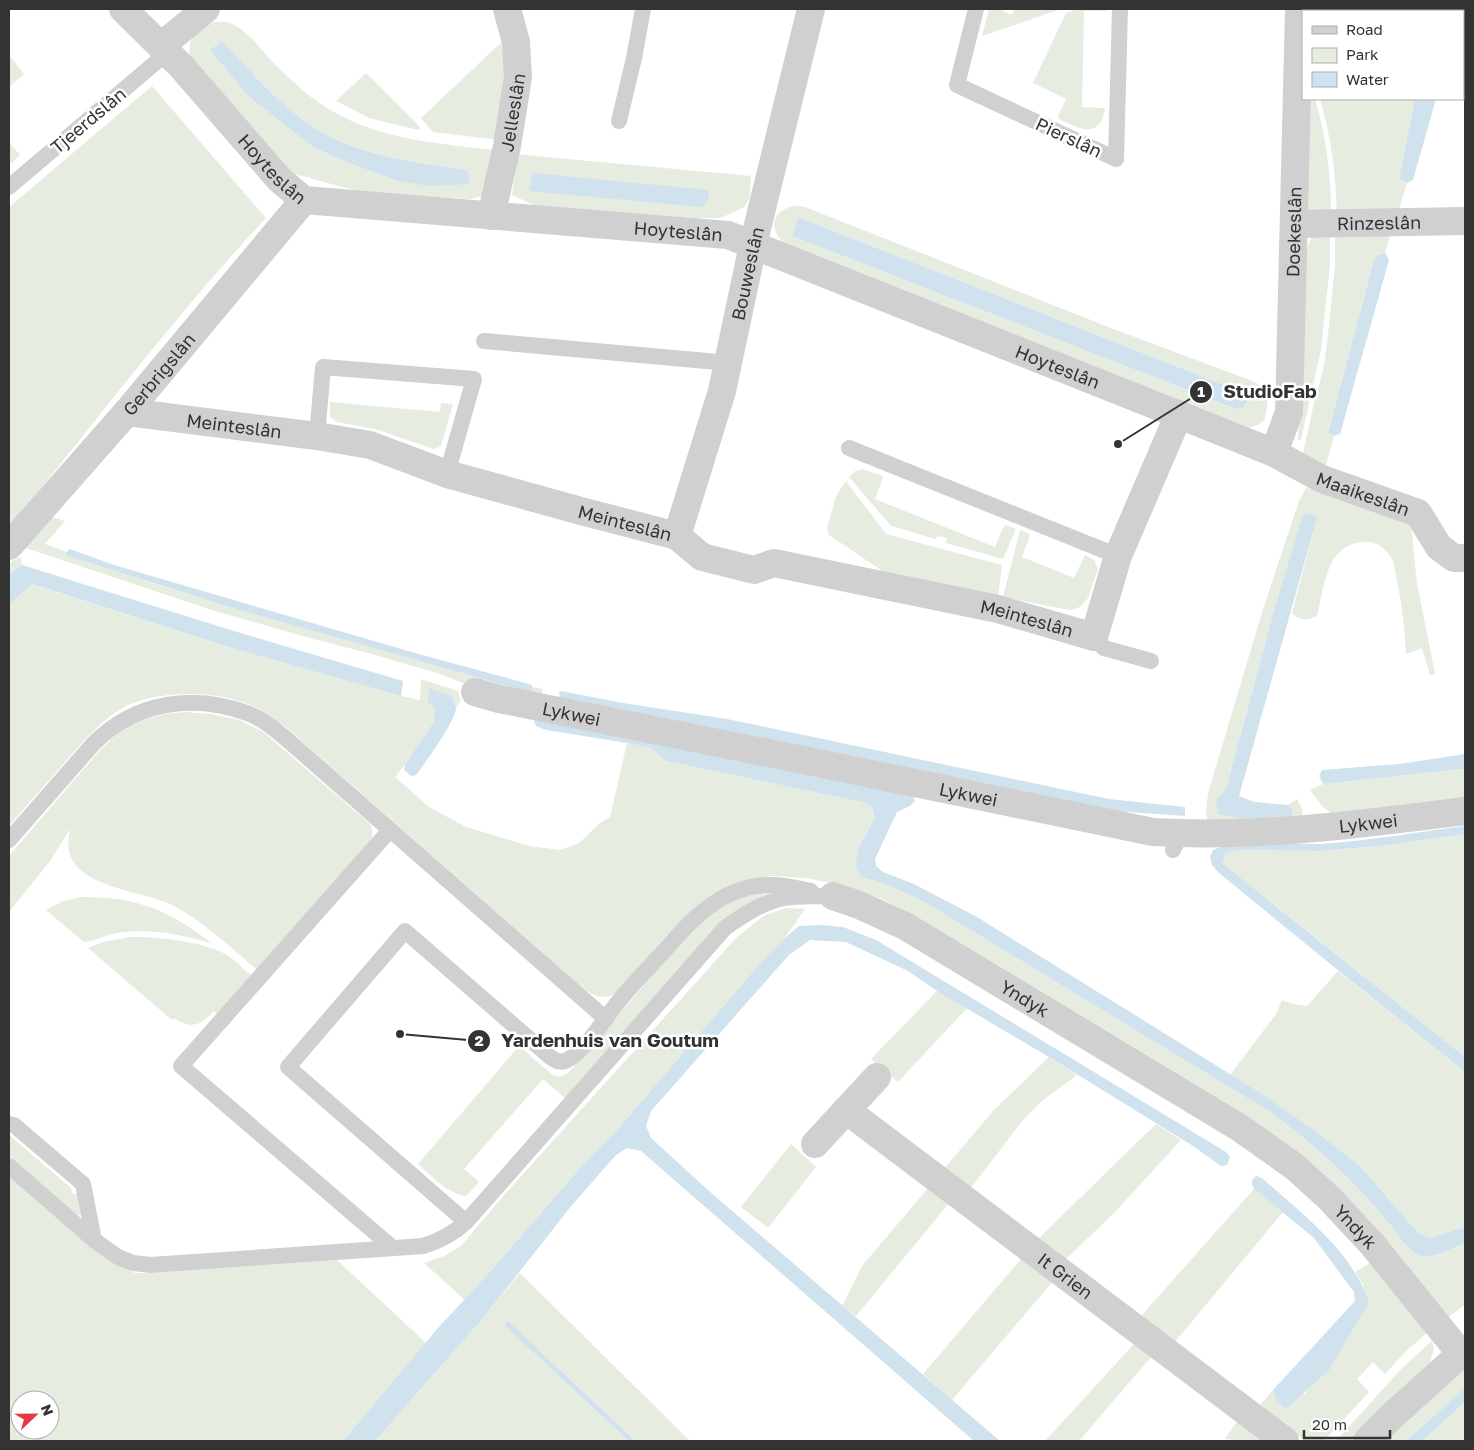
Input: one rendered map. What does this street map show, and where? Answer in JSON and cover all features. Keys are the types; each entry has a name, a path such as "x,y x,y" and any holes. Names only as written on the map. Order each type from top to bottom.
{"street":[{"path":"164,49 206,9"},
{"name":"Jelleslân","path":"491,216 507,146 518,77 516,42 507,9"},
{"name":"Bouweslân","path":"677,536 729,364 753,245 811,9"},
{"name":"Doekeslân","path":"1274,453 1289,412 1299,9"},
{"name":"Hoyteslân","path":"137,13 164,49 279,179 304,200 728,235 1274,453"},
{"name":"Gerbrigslân","path":"9,546 127,412 304,200"},
{"name":"Rinzeslân","path":"1294,224 1465,221"},
{"name":"Meinteslân","path":"127,412 318,436 370,445 447,474 677,536 702,557 754,570 774,563 998,609 1094,637 1118,556 1179,414"},
{"name":"Maaikeslân","path":"1274,453 1322,479 1418,513 1439,547 1454,558 1465,558"},
{"name":"Lykwei","path":"475,692 499,699 1153,832 1177,842 1465,810"},
{"name":"Yndyk","path":"833,896 874,911 905,926 1240,1128 1295,1166 1329,1198 1372,1244 1463,1352"},
{"path":"815,1144 877,1077"},
{"name":"It Grien","path":"846,1110 1285,1441"},
{"path":"1367,1441 1463,1352"}],"lane":[{"path":"619,121 643,9"},
{"name":"Pierslân","path":"976,9 957,85 1116,159 1120,9"},
{"name":"Tjeerdslân","path":"9,187 164,49"},
{"path":"484,342 729,364"},
{"path":"318,436 323,367 474,379 447,474"},
{"path":"850,448 1118,556"},
{"path":"1094,637 1104,648 1151,661"},
{"path":"9,840 108,729 123,719 141,711 161,706 194,703 221,706 248,714 270,726 606,1019"},
{"path":"390,830 181,1066 393,1248"},
{"name":"Yndyk","path":"466,1222 288,1067 405,931 556,1061 563,1062 569,1060 687,926 719,900 737,891 769,884 783,884 833,896"},
{"path":"9,1166 94,1240 118,1257 133,1263 151,1265 423,1246 437,1242 453,1233 466,1222 726,928 752,910 780,899 833,896"},
{"path":"9,1124 14,1124 83,1184 94,1240"}],"green space":[{"path":"989,9 999,9 1011,15 1015,9 1061,9 982,36"},
{"path":"1077,9 1107,9 1106,11 1084,11 1082,107 1104,108 1105,110 1098,125 1087,129 1073,126 1059,119 1058,117 1066,99 1033,83 1066,13"},
{"path":"215,22 230,23 241,29 286,75 321,104 341,116 361,125 404,138 494,150 484,195 472,199 364,193 288,172 190,57 190,44 194,34 202,27","holes":["222,41 282,103 323,133 357,148 393,158 467,170 395,180 313,147 248,96 210,50"]},
{"path":"508,36 499,140 433,132 421,118"},
{"path":"9,55 24,74 9,87"},
{"path":"366,73 420,129 369,118 336,101"},
{"path":"152,86 266,218 203,288 143,360 26,507 9,532 9,207"},
{"path":"1307,100 1315,100 1325,141 1329,170 1331,214 1313,214 1306,207"},
{"path":"1320,100 1415,100 1399,179 1407,183 1399,209 1337,214 1332,156"},
{"path":"9,142 20,155 9,165"},
{"path":"514,154 751,176 750,198 744,207 721,218 693,218 536,206 512,195 516,169"},
{"path":"794,206 805,207 1111,328 1255,382 1266,393 1265,419 1258,425 1247,428 789,247 778,236 774,223 779,213","holes":["798,217 1244,393 1236,409 792,236"]},
{"path":"1335,234 1390,236 1385,253 1378,255 1374,260 1328,431 1334,436 1325,469 1302,458 1323,371 1327,345 1335,265"},
{"path":"1330,235 1330,265 1321,349 1301,440 1298,440 1304,253 1312,237"},
{"path":"330,402 440,412 441,403 453,404 441,446 434,449 375,429 337,422 330,417"},
{"path":"862,469 883,476 875,499 995,547 1004,526 1016,529 1003,559 946,543 947,538 937,536 936,539 891,526 849,477 855,471"},
{"path":"846,481 886,534 1002,565 998,596 884,572 829,535 827,528 836,496"},
{"path":"1306,488 1411,524 1417,584 1435,674 1430,675 1422,648 1406,654 1402,611 1394,565 1388,553 1375,543 1354,544 1343,549 1336,557 1326,579 1317,616 1304,619 1298,618 1292,613 1317,518 1271,622 1226,789 1221,796 1292,809 1288,805 1297,799 1302,809 1303,818 1208,827 1206,813 1208,793 1264,606 1299,501"},
{"path":"52,517 65,521 45,544 146,581 232,608 497,683 533,690 533,687 543,689 540,702 468,685 440,674 372,654 212,610 23,547"},
{"path":"1020,530 1030,536 1022,557 1074,578 1085,555 1094,560 1098,569 1088,598 1080,607 1070,610 1003,597"},
{"path":"21,557 22,565 16,568 9,576 9,564"},
{"path":"31,584 232,648 401,696 420,700 421,679 458,691 461,700 456,708 452,696 429,688 436,711 432,727 395,777 429,807 466,827 529,846 560,850 579,843 600,823 610,817 627,743 651,748 666,761 862,802 872,807 875,816 860,845 862,877 885,884 923,901 1272,1113 1321,1152 1351,1181 1379,1211 1405,1244 1417,1254 1432,1256 1465,1243 1465,1305 1448,1317 1242,1115 915,916 882,899 832,883 811,879 772,876 752,879 699,905 667,935 616,994 604,997 595,995 577,983 288,729 253,706 221,697 204,695 167,695 150,698 119,710 87,737 9,826 9,604"},
{"path":"185,712 211,714 239,720 262,731 370,824 372,829 370,842 256,969 185,912 162,901 116,888 87,875 77,866 70,855 68,845 70,829 50,861 9,912 9,856 100,750 128,727 164,714"},
{"path":"1465,769 1465,805 1335,816 1323,807 1310,790 1323,784"},
{"path":"1465,834 1465,1057 1223,865 1225,854 1237,850 1320,851 1380,846"},
{"path":"770,892 771,895 747,904 566,1099 543,1079 464,1169 479,1182 466,1196 446,1188 418,1164 519,1046 553,1075 559,1076 569,1072 694,929 723,906 752,895"},
{"path":"82,897 120,900 152,908 182,922 213,944 189,937 141,931 117,933 84,942 46,910 63,901"},
{"path":"786,908 805,909 784,939 465,1300 424,1263 444,1256 461,1246 506,1193 737,937 765,915"},
{"path":"131,937 194,943 218,950 251,975 217,1014 214,1011 205,1020 191,1025 174,1018 172,1020 88,948 103,942"},
{"path":"1338,971 1465,1072 1465,1227 1430,1238 1419,1234 1360,1166 1314,1130 1230,1075 1276,1014 1282,1000 1307,1006"},
{"path":"937,991 967,1008 898,1082 871,1059"},
{"path":"1049,1057 1077,1075 1043,1100 1023,1120 970,1189 943,1170 994,1110"},
{"path":"1156,1124 1181,1140 1115,1212 1065,1260 1037,1240"},
{"path":"9,1135 71,1188 73,1194 78,1194 82,1213 80,1215 77,1215 9,1156"},
{"path":"791,1144 816,1167 768,1228 741,1207"},
{"path":"9,1176 114,1263 135,1273 337,1260 426,1343 343,1441 9,1441"},
{"path":"930,1186 950,1202 856,1316 842,1306 862,1266"},
{"path":"1254,1189 1283,1212 1175,1342 1140,1317"},
{"path":"1021,1259 1054,1280 952,1400 923,1374"},
{"path":"1370,1263 1427,1333 1405,1352 1385,1374 1373,1362 1357,1379 1369,1392 1324,1441 1305,1441 1259,1406 1273,1390 1276,1401 1305,1394 1364,1286 1355,1272"},
{"path":"520,1273 690,1441 635,1441 508,1321 504,1325 629,1441 375,1441"},
{"path":"1432,1341 1434,1349 1431,1364 1351,1441 1336,1441 1402,1368"},
{"path":"1134,1344 1151,1357 1079,1441 1045,1441"},
{"path":"1465,1366 1465,1388 1406,1441 1384,1441"},
{"path":"1465,1402 1465,1441 1422,1441"},
{"path":"1238,1420 1267,1441 1225,1439"}],"water":[{"path":"222,41 282,103 323,133 357,148 393,158 467,170 469,184 429,186 395,180 313,147 248,96 210,50"},
{"path":"1415,100 1436,100 1413,180 1407,183 1399,179"},
{"path":"533,173 708,190 709,198 703,207 529,191"},
{"path":"798,217 1244,393 1249,399 1243,408 1236,409 792,236"},
{"path":"1385,253 1389,260 1340,434 1334,436 1328,432 1374,260 1378,255"},
{"path":"1307,514 1314,515 1317,518 1239,796 1254,802 1288,805 1292,809 1293,814 1291,818 1287,819 1240,818 1218,814 1216,800 1226,789 1271,622 1302,517"},
{"path":"70,549 114,565 415,653 529,684 532,685 533,690 531,692 497,683 232,608 66,555"},
{"path":"22,565 403,681 401,696 232,648 32,584 9,604 9,576 16,568"},
{"path":"429,688 452,696 456,707 455,713 439,742 416,775 411,776 404,770 405,765 434,722 435,708 428,702"},
{"path":"561,691 623,703 727,719 1109,799 1185,807 1185,816 1102,810 871,760 560,698 559,693"},
{"path":"536,719 912,793 915,801 910,806 897,812 875,859 876,866 883,872 914,884 977,917 1254,1089 1314,1130 1360,1166 1419,1234 1430,1238 1465,1227 1465,1243 1432,1256 1417,1254 1405,1244 1379,1211 1351,1181 1321,1152 1272,1113 923,901 885,884 862,877 857,869 856,861 860,845 875,817 872,807 862,802 666,761 651,748 546,730 536,726 534,721"},
{"path":"1465,754 1465,769 1323,784 1319,776 1322,770 1399,764"},
{"path":"1465,826 1465,834 1380,846 1320,851 1237,850 1225,854 1223,864 1465,1057 1465,1072 1219,873 1212,865 1210,857 1213,850 1238,843 1338,843"},
{"path":"799,926 843,927 876,940 1226,1152 1230,1157 1227,1165 1221,1166 1193,1146 1049,1057 937,991 908,971 846,942 810,940 789,955 651,1111 646,1126 651,1138 709,1191 1000,1441 974,1441 641,1151 627,1148 616,1155 572,1205 484,1317 375,1441 343,1441 438,1328 489,1273 581,1167 618,1129 766,957"},
{"path":"1256,1176 1262,1178 1324,1234 1351,1266 1369,1302 1329,1370 1286,1409 1276,1401 1273,1390 1355,1301 1354,1292 1314,1238 1254,1189 1252,1182"},
{"path":"508,1321 635,1441 629,1441 504,1325"},
{"path":"1465,1388 1465,1402 1422,1441 1406,1441"}],"place":[{"name":"StudioFab","path":"1118,444"},
{"name":"Yardenhuis van Goutum","path":"400,1034"}]}
